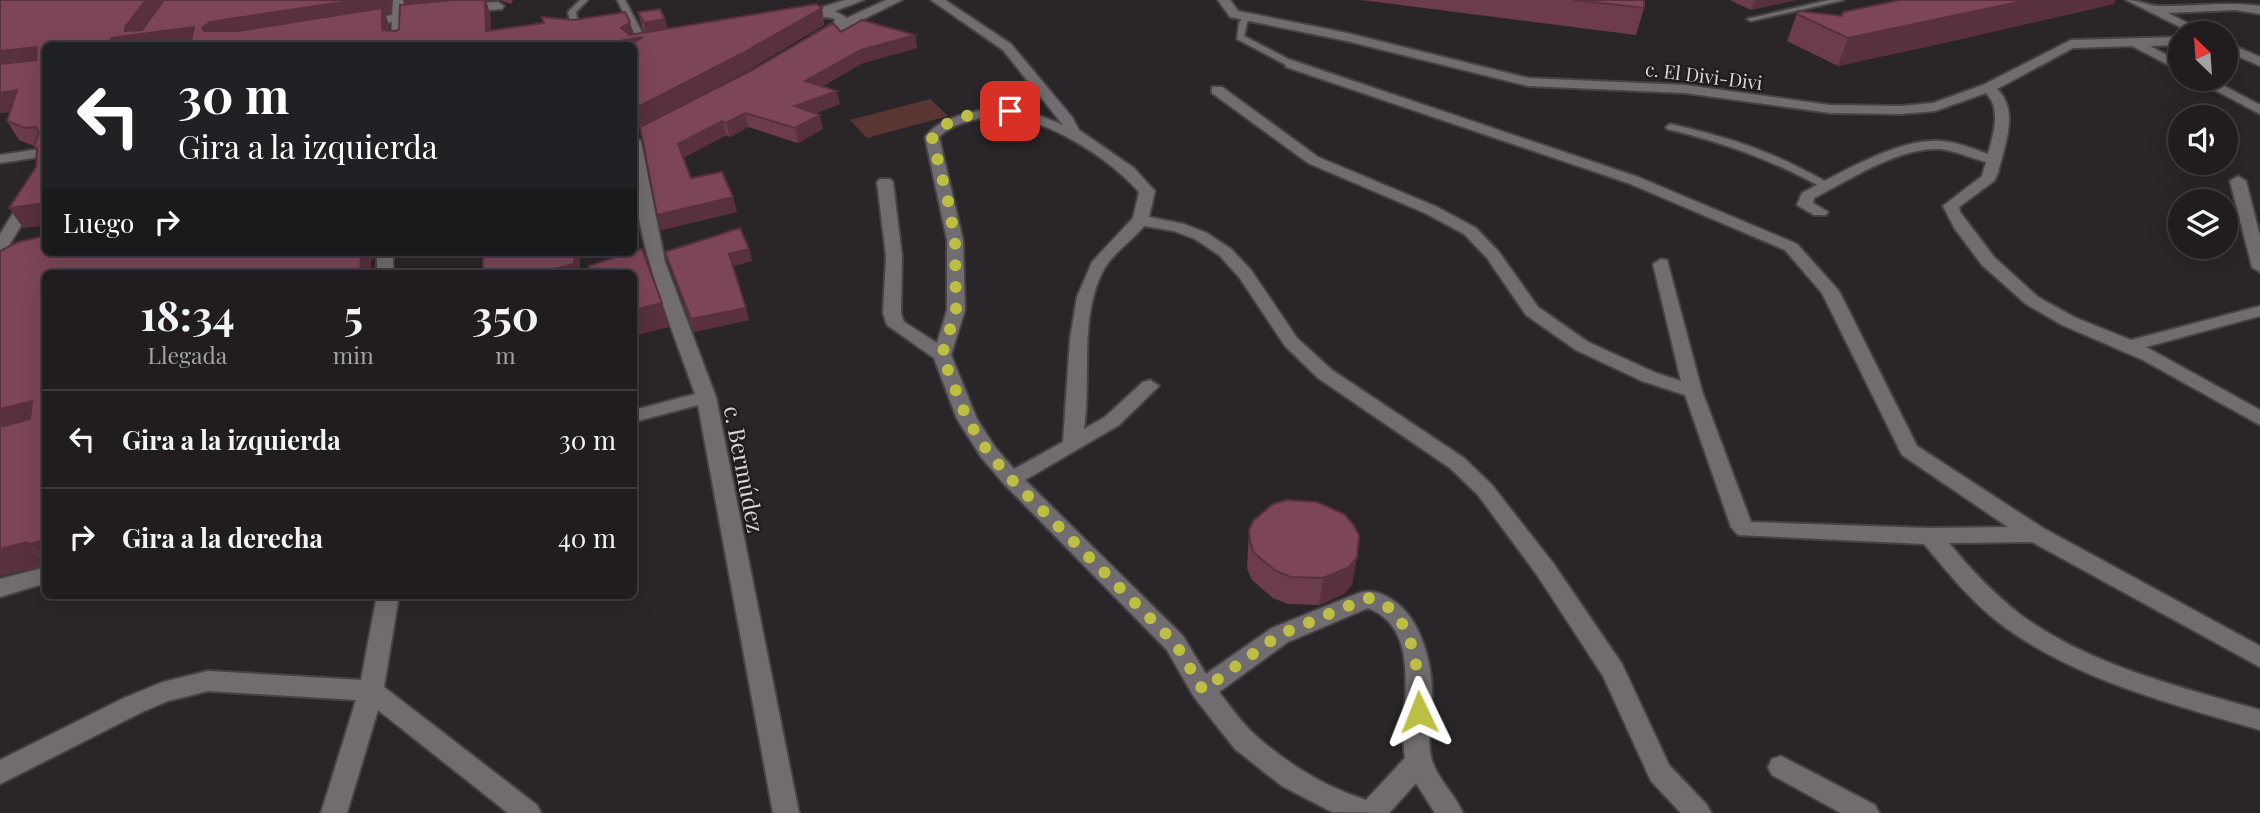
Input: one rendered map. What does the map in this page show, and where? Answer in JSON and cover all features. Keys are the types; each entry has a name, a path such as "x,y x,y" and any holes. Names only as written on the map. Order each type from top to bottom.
{"street":[{"path":"397,42 398,0"},
{"path":"778,21 858,0"},
{"path":"799,49 839,26 896,0"},
{"path":"937,0 1007,47 1067,120 1073,132 1129,171 1147,191 1140,220 1103,257 1093,275 1077,339 1076,424 1072,444"},
{"name":"c. El Divi-Divi","path":"1224,0 1230,12 1248,17 1348,37 1528,82 1676,89 1830,109 1879,111 1935,107 1988,88 2071,44 2168,42"},
{"path":"2132,0 2175,21"},
{"path":"344,26 443,11 498,6"},
{"path":"2152,10 2235,6 2260,10"},
{"path":"803,16 831,13 841,18 839,26"},
{"path":"639,45 657,42"},
{"path":"2135,43 2168,61"},
{"path":"2238,52 2260,62"},
{"path":"1291,64 1633,180 1791,247 1830,291 1909,450 2035,534 2260,657"},
{"path":"1988,88 1998,95 2003,105 1989,177 1951,206 1952,212 1980,254 2002,278 2037,305 2069,322 2129,346 2209,387 2260,419"},
{"path":"1217,90 1314,160 1431,210 1470,231 1493,255 1532,312 1582,346 1649,377 1693,391"},
{"path":"2224,91 2260,110"},
{"path":"942,355 956,310 955,240 932,137 937,130 950,123 975,114 1003,111 1023,114 1056,129 1073,132"},
{"name":"c. Bermúdez","path":"637,137 650,264 706,397 786,813"},
{"path":"1820,212 1805,205 1807,195 1881,158 1928,145 1942,145 1994,160"},
{"path":"0,159 42,153"},
{"path":"0,247 42,179"},
{"path":"2238,181 2260,267"},
{"path":"885,182 894,256 892,313 895,325 942,355 967,419 988,452 1011,479 1175,643 1203,690 1244,741 1291,778 1341,804 1370,813 1419,761"},
{"path":"1140,220 1178,227 1200,236 1225,252 1245,274 1291,342 1325,374 1457,463 1485,490 1545,569 1613,671 1660,773 1698,813"},
{"path":"1661,264 1693,391 1742,527 1746,530 1930,536 2035,534"},
{"path":"2129,346 2260,311"},
{"path":"1011,479 1112,421 1150,386"},
{"path":"637,415 706,397"},
{"path":"1930,536 1971,585 2013,621 2049,643 2126,680 2260,720"},
{"path":"0,587 42,576"},
{"path":"1203,690 1279,635 1367,598 1379,600 1390,607 1404,628 1412,648 1420,688 1419,761 1450,813"},
{"path":"334,813 371,691 387,599"},
{"path":"0,773 133,705 188,684 225,680 371,691 528,813"},
{"path":"1782,767 1866,813"}],"lane":[{"path":"574,25 572,12 584,0"},
{"path":"621,0 639,45"},
{"path":"1751,19 1840,0"},
{"path":"1248,17 1243,23 1240,37 1291,64"},
{"path":"1670,127 1725,139 1759,151 1826,186"}],"shaded area":[{"path":"930,99 948,116 867,138 850,120"}],"building":[{"path":"0,0 146,0 125,27 125,31 142,30 164,0 356,0 210,22 202,28 204,31 238,31 382,8 382,30 396,31 399,29 400,5 453,0 485,0 486,31 544,23 542,17 574,20 625,12 630,22 621,28 630,35 816,4 822,8 741,54 637,107 635,42 643,37 613,42 191,42 194,27 112,38 110,42 42,42 42,204 9,208 36,167 37,149 34,146 39,133 36,127 25,128 7,121 17,90 0,93 0,64 36,60 37,47 0,51"},
{"path":"1574,0 1644,0 1644,8"},
{"path":"1900,0 2028,0 1848,38 1797,14 1798,11 1842,16 1843,12"},
{"path":"660,9 665,19 644,23 638,12"},
{"path":"862,20 915,35 861,50 805,81 837,91 795,106 820,115 795,128 745,113 726,123 722,121 678,144 691,178 722,172 733,197 657,215 640,127 754,69 833,23 841,32"},
{"path":"740,228 749,249 729,254 746,308 691,319 665,252"},
{"path":"42,232 42,256 361,256 360,270 42,270 42,541 0,549 0,427 30,419 32,401 0,409 0,251 18,242 40,237"},
{"path":"642,249 662,303 637,309 637,270 591,270 588,266 620,256 637,256 637,251"},
{"path":"483,256 575,256 574,264 550,270 483,270"},
{"path":"1287,500 1317,502 1344,514 1359,535 1357,557 1349,567 1323,578 1291,577 1276,571 1254,553 1249,530 1254,520 1273,504"}],"route":[{"path":"1010,111 975,114 950,123 937,130 932,137 955,240 956,310 942,355 967,419 988,452 1011,479 1175,643 1203,690 1279,635 1367,598 1379,600 1390,607 1404,628 1412,648 1420,688 1419,712"}]}
